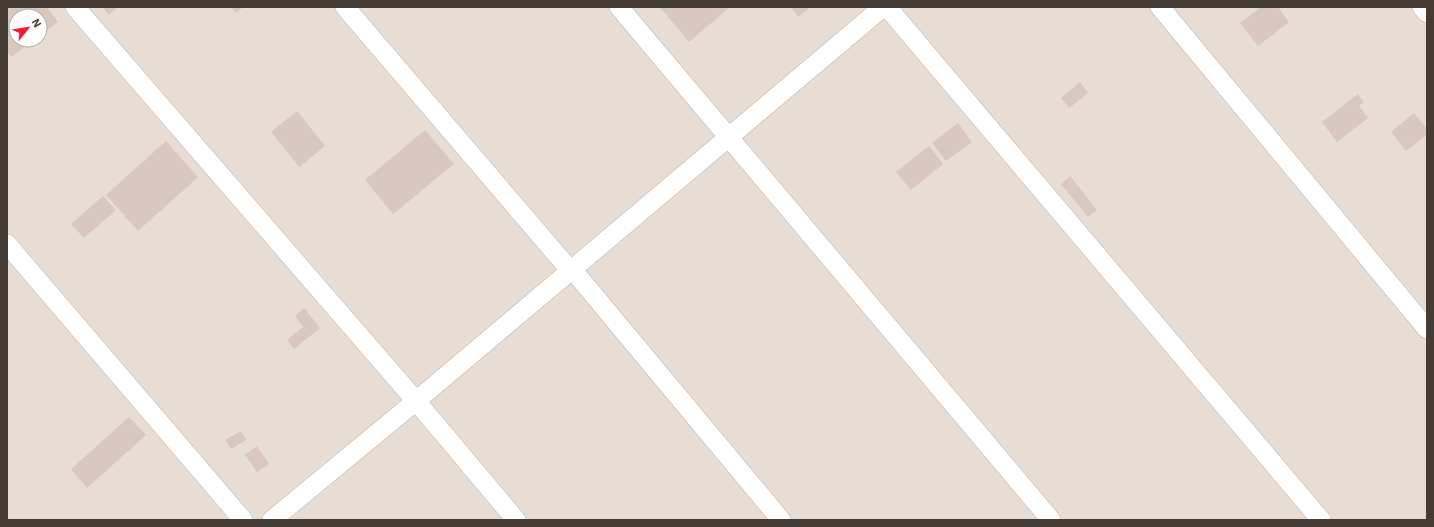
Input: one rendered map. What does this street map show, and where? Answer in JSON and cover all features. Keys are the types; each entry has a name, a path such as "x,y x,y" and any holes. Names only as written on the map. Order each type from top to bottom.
{"street":[{"path":"75,7 416,401 516,520"},
{"path":"345,7 570,270 572,269 781,520"},
{"path":"619,7 1051,520"},
{"path":"272,520 416,401 883,7"},
{"path":"887,7 1321,520"},
{"path":"1160,7 1427,329"},
{"path":"1422,7 1427,13"},
{"path":"7,244 243,520"}],"shaded area":[{"path":"7,7 1427,7 1427,520 7,520"}],"building":[{"path":"7,7 47,7 48,8 8,8 8,48 23,48 11,57 7,51"},
{"path":"102,7 118,7 109,15"},
{"path":"231,7 243,7 236,13"},
{"path":"660,7 730,7 689,42"},
{"path":"791,7 811,7 798,17"},
{"path":"1261,7 1278,7 1289,22 1258,46 1240,23"},
{"path":"48,8 58,22 48,29"},
{"path":"1080,82 1088,93 1069,108 1061,98"},
{"path":"1358,94 1364,102 1359,106 1368,118 1337,142 1322,122"},
{"path":"297,111 325,146 299,167 271,132"},
{"path":"1414,113 1427,129 1427,134 1406,151 1391,132"},
{"path":"958,123 972,142 946,161 932,143"},
{"path":"425,130 454,164 393,214 365,180"},
{"path":"166,141 198,177 138,231 106,195"},
{"path":"929,146 943,164 911,190 896,172"},
{"path":"1070,176 1097,210 1088,217 1061,184"},
{"path":"103,196 116,210 84,238 71,224"},
{"path":"304,308 320,328 294,349 287,340 303,327 295,316"},
{"path":"129,417 146,435 87,488 71,469"},
{"path":"241,431 246,440 231,449 225,440"},
{"path":"257,446 269,464 257,472 245,455"}]}
